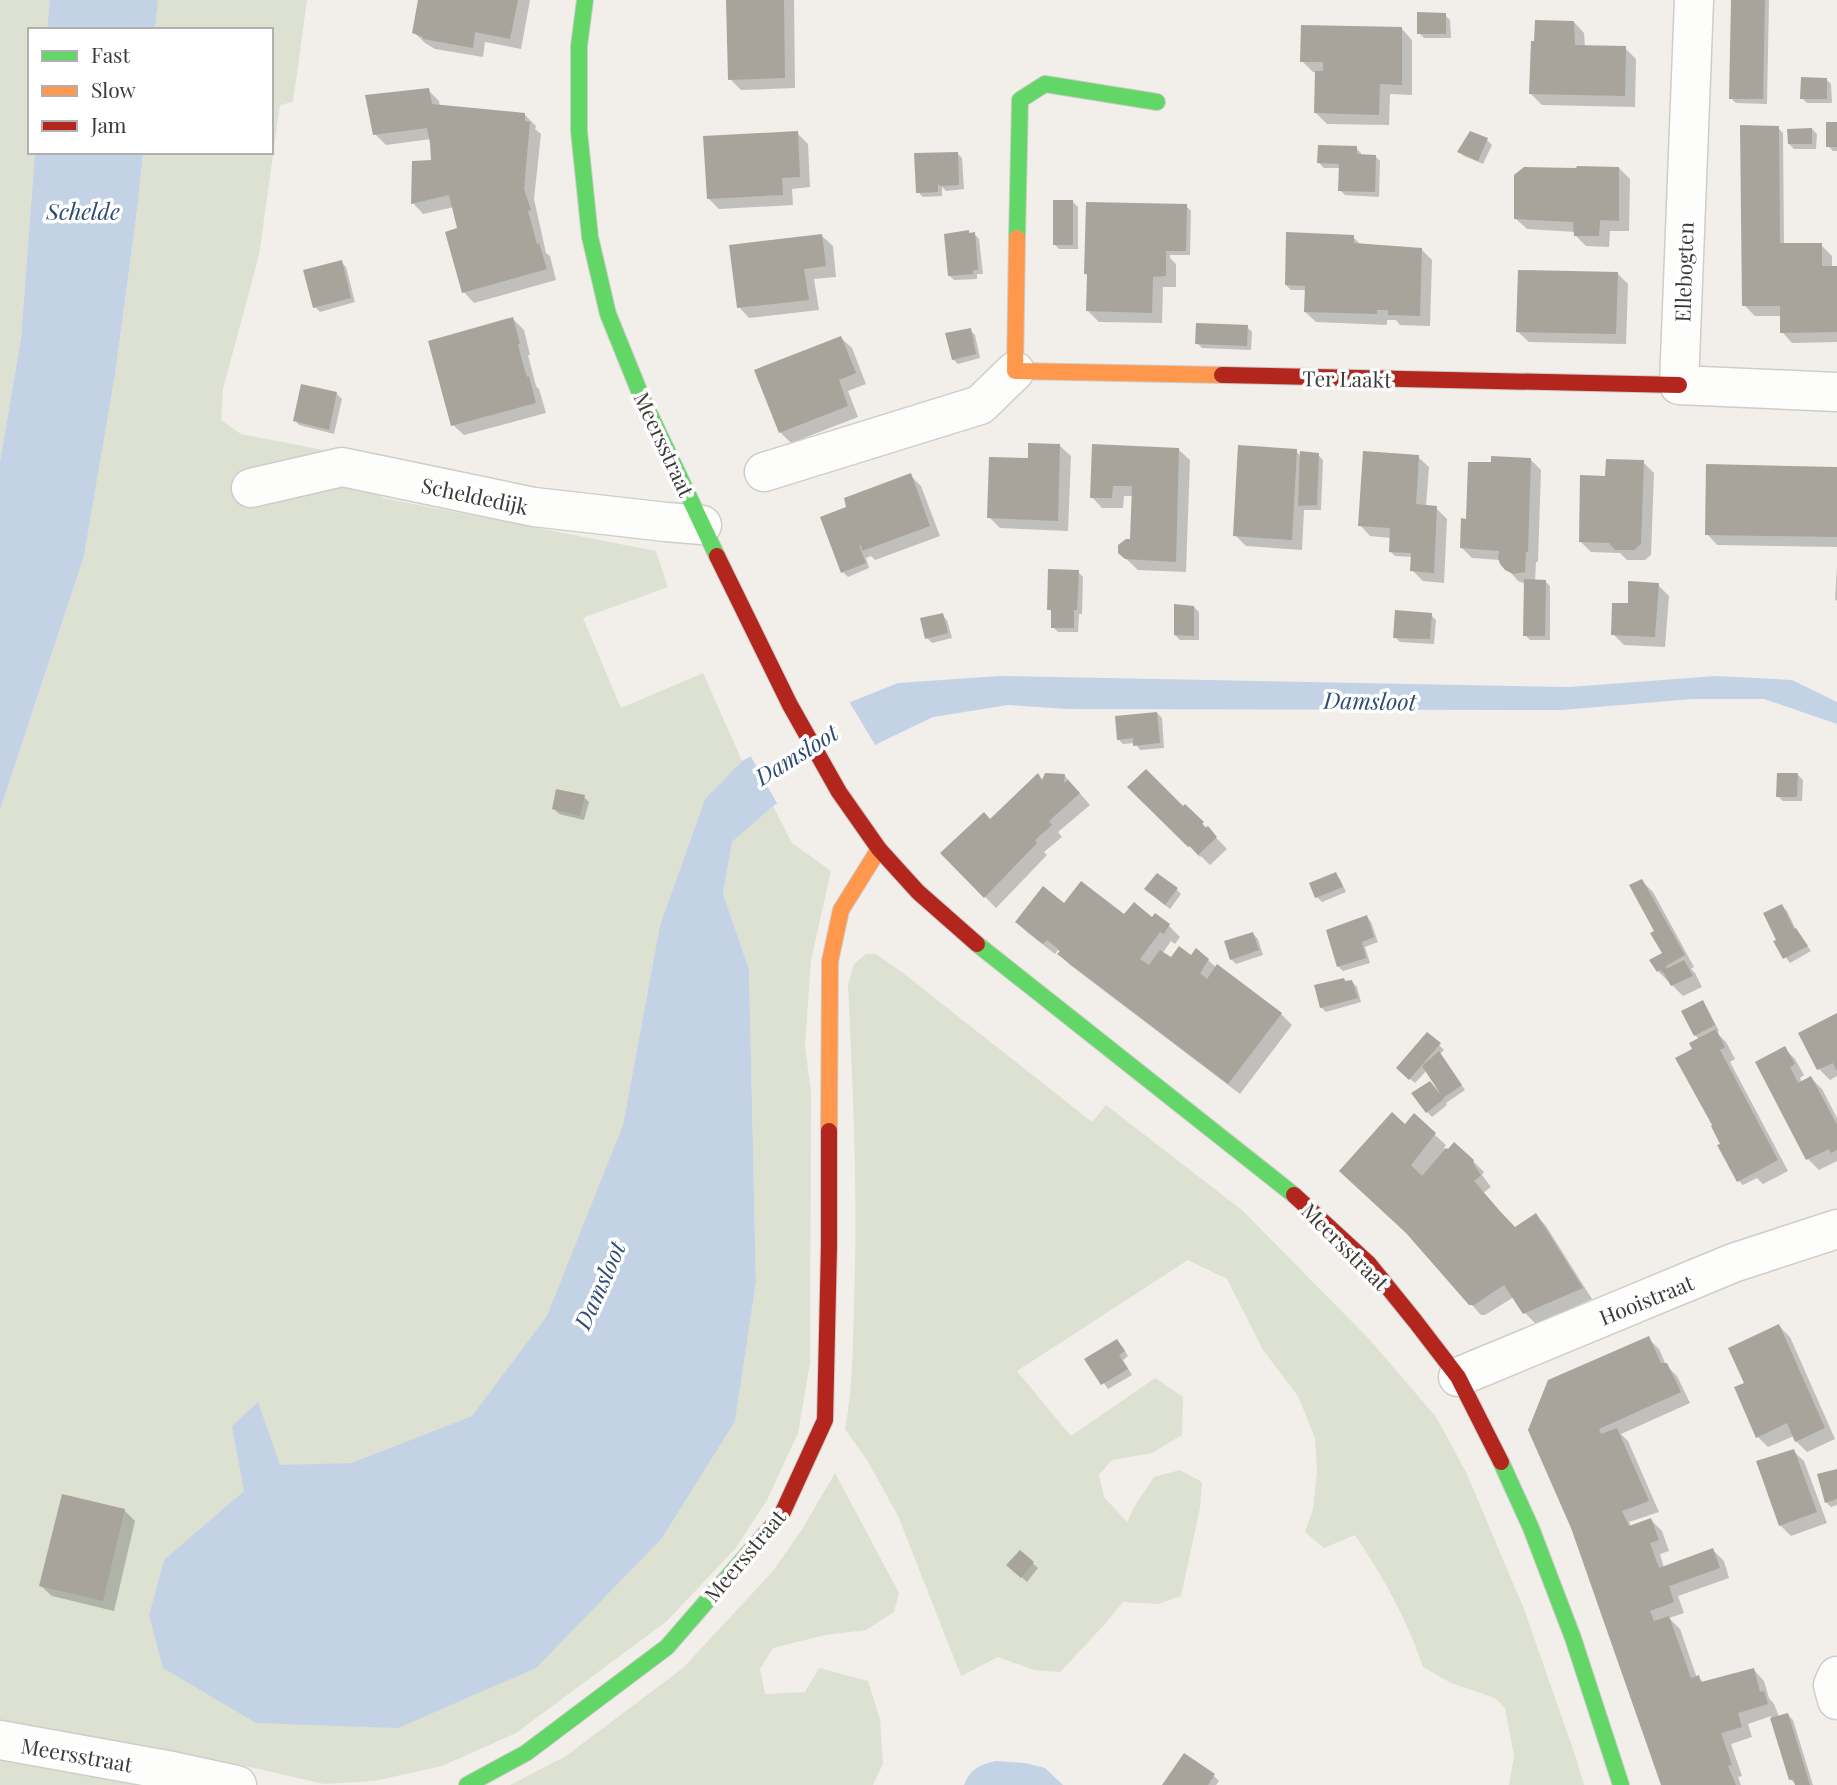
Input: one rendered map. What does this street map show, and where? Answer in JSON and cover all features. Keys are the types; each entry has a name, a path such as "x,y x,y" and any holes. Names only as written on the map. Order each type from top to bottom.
{"street":[{"name":"Meersstraat","path":"585,0 579,46 579,131 590,237 608,314 642,398 702,525 790,705 839,792 879,849 918,892 973,940 1296,1196 1369,1264 1415,1321 1458,1377 1491,1440 1531,1528 1573,1638 1620,1785"},
{"name":"Ellebogten","path":"1679,385 1693,0"},
{"path":"764,472 980,405 1015,371 1020,100 1045,83 1157,102"},
{"name":"Ter Laakt","path":"1015,371 1679,385"},
{"path":"1679,385 1837,392"},
{"name":"Scheldedijk","path":"251,488 342,467 534,507 702,525"},
{"name":"Meersstraat","path":"467,1785 526,1753 667,1647 782,1516 825,1420 829,1246 830,961 841,910 879,849"},
{"name":"Hooistraat","path":"1458,1377 1733,1263 1837,1229"},
{"path":"1837,1676 1833,1685 1837,1700"},
{"name":"Meersstraat","path":"0,1740 237,1785"}],"green space":[{"path":"0,0 50,0 47,28 28,28 28,154 35,154 21,338 0,462"},
{"path":"158,0 307,0 293,102 280,105 259,255 223,389 221,420 241,434 349,455 383,498 656,551 668,587 583,618 621,708 703,673 742,761 705,799 660,925 623,1125 548,1316 472,1416 351,1463 280,1466 244,1491 164,1561 149,1615 662,1538 735,1420 756,1282 749,969 723,894 732,842 773,806 792,843 831,871 811,960 805,1046 811,1092 810,1363 798,1433 767,1500 735,1549 667,1621 516,1733 442,1766 374,1781 324,1784 130,1743 0,1721 0,810 84,556 115,375 143,154 273,154 273,28 155,28"},
{"path":"866,954 876,954 903,973 1092,1122 1106,1105 1243,1211 1370,1340 1436,1417 1466,1472 1524,1609 1584,1785 1509,1785 1514,1756 1505,1708 1495,1698 1451,1683 1423,1667 1394,1599 1355,1535 1324,1548 1305,1532 1313,1509 1317,1471 1315,1438 1298,1396 1263,1350 1227,1279 1188,1260 1017,1371 1071,1436 1155,1378 1183,1397 1182,1435 1152,1453 1112,1460 1099,1475 1104,1497 1127,1522 1154,1477 1180,1470 1202,1482 1200,1508 1181,1596 1158,1604 1123,1602 1060,1672 1034,1670 998,1657 961,1676 898,1516 867,1460 845,1429 852,1365 855,1261 848,985 854,964"},
{"path":"835,1473 899,1593 894,1612 866,1630 825,1635 773,1648 760,1669 765,1694 805,1692 819,1668 868,1681 880,1719 883,1764 873,1785 510,1785 566,1756 683,1668 773,1571 801,1531"},
{"path":"0,1757 166,1785 0,1785"}],"water":[{"path":"50,0 158,0 155,28 47,28"},
{"name":"Schelde","path":"35,154 143,154 115,375 84,556 0,810 0,462 21,338"},
{"name":"Damsloot","path":"999,676 1569,687 1716,676 1792,680 1837,702 1837,724 1764,699 1692,699 1562,710 1067,709 1008,705 933,717 879,743 773,806 732,842 723,894 749,969 756,1282 735,1421 662,1538 536,1668 398,1728 256,1723 163,1668 149,1615 164,1560 244,1491 232,1426 258,1402 280,1465 351,1463 472,1416 547,1316 623,1125 660,925 705,799 742,761 853,701 898,683"},
{"path":"996,1761 1025,1763 1045,1768 1063,1785 964,1785 969,1775 977,1768"}],"pier":[{"path":"848,700 877,748 779,807 749,753"}],"building":[{"path":"418,0 518,0 510,39 475,32 473,48 423,39 412,33"},
{"path":"726,0 784,0 785,78 728,80"},
{"path":"1731,0 1765,0 1763,99 1729,99"},
{"path":"1417,12 1446,13 1446,34 1417,34"},
{"path":"1535,20 1574,21 1575,45 1626,46 1625,96 1529,94 1531,41 1534,41"},
{"path":"1301,25 1402,27 1402,85 1380,84 1379,115 1314,113 1315,71 1323,71 1323,62 1300,62"},
{"path":"1801,77 1827,78 1827,99 1800,99"},
{"path":"429,88 432,104 525,113 525,121 530,122 524,189 537,244 539,243 547,269 462,293 445,232 457,228 449,195 411,204 412,161 431,160 427,128 373,135 365,95"},
{"path":"1826,122 1837,122 1837,147 1826,147"},
{"path":"1740,125 1779,126 1780,243 1822,243 1822,266 1837,266 1837,332 1780,333 1780,306 1742,306"},
{"path":"1812,128 1812,144 1788,144 1787,129"},
{"path":"798,131 800,177 782,178 783,195 707,199 703,136"},
{"path":"1470,131 1488,138 1478,161 1457,152"},
{"path":"1318,145 1357,146 1357,154 1376,155 1375,192 1338,191 1339,164 1317,163"},
{"path":"958,152 959,185 939,186 938,181 938,192 916,193 914,153"},
{"path":"1524,167 1619,167 1619,221 1600,220 1599,236 1574,236 1573,222 1514,219 1514,175"},
{"path":"1053,200 1073,200 1073,245 1053,245"},
{"path":"1086,202 1187,204 1186,251 1166,251 1166,276 1153,277 1152,313 1086,311"},
{"path":"969,230 969,233 975,232 978,270 973,270 973,274 948,276 944,234"},
{"path":"1286,232 1354,235 1354,243 1422,248 1420,316 1388,315 1388,310 1377,310 1377,314 1304,312 1305,286 1285,285"},
{"path":"822,234 826,266 804,269 809,300 737,308 729,245"},
{"path":"342,260 351,298 313,308 303,270"},
{"path":"1518,270 1618,272 1616,334 1516,332"},
{"path":"513,317 522,361 536,403 451,426 428,341"},
{"path":"1196,323 1248,325 1247,346 1195,344"},
{"path":"971,328 976,354 952,360 945,333"},
{"path":"841,336 856,373 839,380 848,406 779,433 754,370"},
{"path":"301,384 337,392 329,430 293,421"},
{"path":"1028,443 1060,444 1058,521 987,518 989,457 1028,458"},
{"path":"1092,444 1179,448 1176,562 1125,559 1118,553 1118,545 1130,539 1132,486 1113,486 1112,498 1090,498"},
{"path":"1238,445 1297,449 1292,540 1233,536"},
{"path":"1300,451 1319,453 1317,505 1298,506"},
{"path":"1363,451 1419,455 1416,504 1437,506 1434,573 1410,571 1411,553 1389,552 1390,528 1358,526"},
{"path":"1491,456 1531,458 1525,572 1513,574 1505,570 1498,558 1499,551 1460,548 1461,518 1466,519 1468,462 1491,462"},
{"path":"1606,459 1644,460 1641,544 1634,550 1615,550 1609,543 1579,542 1580,475 1605,476"},
{"path":"1706,464 1837,467 1837,537 1705,535"},
{"path":"911,473 930,526 862,551 861,545 859,546 866,563 841,573 820,517 846,507 844,498"},
{"path":"1048,569 1079,570 1074,628 1051,628 1051,610 1047,610"},
{"path":"1524,579 1546,580 1545,636 1523,636"},
{"path":"1628,581 1659,583 1655,637 1611,635 1612,603 1628,603"},
{"path":"1174,604 1194,606 1194,636 1174,635"},
{"path":"1395,610 1432,613 1430,639 1393,638"},
{"path":"943,613 948,633 925,639 920,618"},
{"path":"1157,712 1160,743 1133,746 1133,738 1117,740 1115,716"},
{"path":"1146,769 1217,837 1198,855 1127,787"},
{"path":"1038,773 1042,780 1045,773 1065,774 1064,783 1068,780 1080,793 1049,821 1052,825 1035,840 1037,843 984,898 940,853 984,812 990,819"},
{"path":"1777,773 1798,773 1797,797 1776,797"},
{"path":"556,789 585,795 580,816 552,809"},
{"path":"1336,872 1343,887 1315,898 1309,883"},
{"path":"1157,873 1178,888 1165,905 1144,889"},
{"path":"1642,879 1685,955 1665,967 1684,960 1693,976 1671,986 1663,972 1657,972 1649,960 1662,953 1650,933 1654,931 1629,885"},
{"path":"1081,881 1124,914 1134,902 1152,917 1155,913 1170,924 1164,934 1160,932 1140,959 1149,965 1160,950 1171,957 1179,946 1191,955 1196,948 1209,959 1200,973 1207,979 1217,964 1282,1013 1228,1084 1057,954 1060,951 1047,940 1043,944 1015,922 1043,886 1064,903"},
{"path":"1782,904 1794,929 1796,928 1808,946 1783,959 1763,913"},
{"path":"1367,915 1374,937 1362,942 1366,958 1337,967 1326,930"},
{"path":"1253,932 1259,950 1230,960 1224,941"},
{"path":"1344,978 1345,981 1352,980 1358,998 1320,1008 1314,985"},
{"path":"1703,1000 1715,1025 1694,1036 1681,1011"},
{"path":"1837,1013 1837,1071 1833,1063 1817,1070 1798,1033"},
{"path":"1716,1029 1725,1047 1720,1050 1778,1160 1737,1182 1717,1145 1720,1144 1712,1125 1675,1058 1692,1049 1689,1043"},
{"path":"1427,1032 1441,1043 1409,1080 1396,1068"},
{"path":"1785,1046 1795,1064 1790,1067 1798,1083 1811,1076 1837,1125 1837,1150 1831,1153 1829,1149 1806,1160 1755,1062"},
{"path":"1439,1051 1462,1085 1426,1113 1411,1093 1430,1081 1441,1095 1422,1066"},
{"path":"1392,1112 1405,1124 1414,1113 1436,1133 1411,1165 1422,1176 1454,1142 1474,1160 1473,1163 1481,1175 1474,1181 1515,1227 1536,1213 1583,1288 1523,1314 1504,1285 1474,1305 1469,1305 1406,1233 1339,1171"},
{"path":"1779,1324 1825,1428 1795,1442 1787,1423 1756,1438 1734,1387 1744,1383 1728,1348"},
{"path":"1649,1336 1661,1363 1667,1363 1681,1392 1599,1429 1601,1434 1617,1428 1649,1501 1622,1511 1629,1526 1651,1518 1659,1540 1650,1543 1659,1568 1713,1548 1720,1568 1669,1586 1674,1602 1650,1611 1654,1621 1669,1616 1691,1678 1699,1675 1701,1682 1754,1668 1760,1692 1764,1691 1768,1704 1738,1713 1742,1727 1721,1733 1732,1765 1728,1766 1736,1785 1661,1785 1571,1528 1528,1430 1548,1380"},
{"path":"1117,1339 1125,1351 1119,1355 1128,1369 1101,1385 1084,1359"},
{"path":"1794,1449 1817,1512 1779,1526 1756,1461"},
{"path":"1837,1469 1837,1499 1825,1503 1817,1474"},
{"path":"62,1494 125,1509 103,1601 39,1586"},
{"path":"1020,1550 1034,1562 1021,1578 1006,1565"},
{"path":"1788,1713 1810,1785 1795,1785 1793,1779 1789,1780 1770,1718"},
{"path":"1184,1753 1215,1774 1208,1785 1162,1785"}],"traffic: fast":[{"path":"585,0 579,46 579,131 590,237 608,314 642,398 717,556"},
{"path":"1017,238 1020,100 1045,84 1157,102"},
{"path":"977,944 1294,1195"},
{"path":"1501,1462 1531,1528 1573,1638 1621,1785"},
{"path":"467,1785 526,1753 667,1647 753,1548"}],"traffic: slow":[{"path":"1017,238 1015,371 1222,375"},
{"path":"829,1131 830,961 841,910 879,849"}],"traffic: jam":[{"path":"1222,375 1679,385"},
{"path":"717,556 790,705 839,792 879,849 918,892 977,944"},
{"path":"753,1548 781,1516 825,1420 829,1131"},
{"path":"1294,1195 1369,1264 1415,1321 1458,1377 1501,1462"}]}
